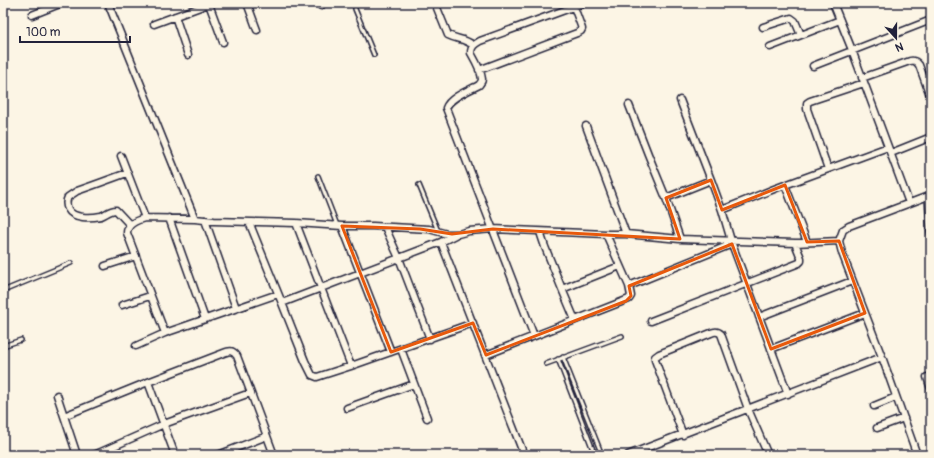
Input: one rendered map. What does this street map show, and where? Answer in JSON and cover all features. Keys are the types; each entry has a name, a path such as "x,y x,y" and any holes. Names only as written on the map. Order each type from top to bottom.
{"street":[{"path":"32,15 62,3"},
{"path":"108,3 196,219"},
{"path":"154,24 210,3 223,42"},
{"path":"246,3 257,30"},
{"path":"435,3 448,35 465,40 473,45"},
{"path":"534,336 446,108 449,102 482,82 471,50 473,45 480,41 584,3"},
{"path":"833,3 909,203"},
{"path":"479,70 581,31 582,26 574,7"},
{"path":"174,16 188,55"},
{"path":"763,27 791,18 795,21 801,35"},
{"path":"770,47 840,20"},
{"path":"813,66 931,20"},
{"path":"828,169 807,109 807,103 863,81 910,60 916,62 928,83 931,98"},
{"path":"680,100 711,180 732,242 788,394"},
{"path":"629,105 666,198 680,239"},
{"path":"586,126 626,234"},
{"path":"722,210 828,169 931,137"},
{"path":"121,156 145,218"},
{"path":"128,173 77,191 68,197 66,202 69,210 74,215 84,217 100,216 112,210 116,210 130,225"},
{"path":"666,198 711,180"},
{"path":"785,185 806,242"},
{"path":"917,455 882,357 852,281 842,252 840,241 843,230 849,226 929,196"},
{"path":"169,218 205,319"},
{"path":"165,333 127,233 130,225 141,219 169,218 339,226 373,226 420,229 438,231 447,234 458,234"},
{"path":"205,220 236,308"},
{"path":"249,222 312,375 317,377 473,323"},
{"path":"296,223 351,366"},
{"path":"339,226 360,273 391,352"},
{"path":"386,227 430,339"},
{"path":"282,302 469,231 493,229 540,232 626,234 732,242 795,243 840,241"},
{"path":"540,232 575,320"},
{"path":"486,355 629,299 631,296 629,286 606,234"},
{"path":"441,242 524,455"},
{"path":"629,286 732,242"},
{"path":"651,321 799,263 801,261 795,243"},
{"path":"105,266 136,256"},
{"path":"562,289 620,266"},
{"path":"759,317 852,281"},
{"path":"136,346 165,333 278,294"},
{"path":"122,305 150,296"},
{"path":"771,349 865,313"},
{"path":"683,435 655,357 715,331 721,334 748,409 768,455"},
{"path":"401,349 427,418"},
{"path":"64,416 228,351 232,351 237,356 274,455"},
{"path":"628,455 882,357"},
{"path":"927,377 931,389"},
{"path":"148,382 175,455"},
{"path":"348,408 414,384"},
{"path":"94,455 164,424 250,393"},
{"path":"57,395 77,455"},
{"path":"874,406 896,397"},
{"path":"877,428 904,418"},
{"path":"218,455 267,436"}],"lane":[{"path":"356,3 355,9 374,55"},
{"path":"318,176 339,226"},
{"path":"419,185 438,231"},
{"path":"929,196 929,231 931,242"},
{"path":"3,291 71,263"},
{"path":"546,364 622,336"},
{"path":"3,346 22,340"},
{"path":"563,357 602,455"},
{"path":"558,359 595,455"}],"highlighted area":[{"path":"711,180 722,210 785,185 807,242 839,241 865,313 771,349 732,244 629,286 631,296 626,301 486,355 473,323 391,352 342,226 420,229 452,234 493,229 680,239 666,198"}]}
